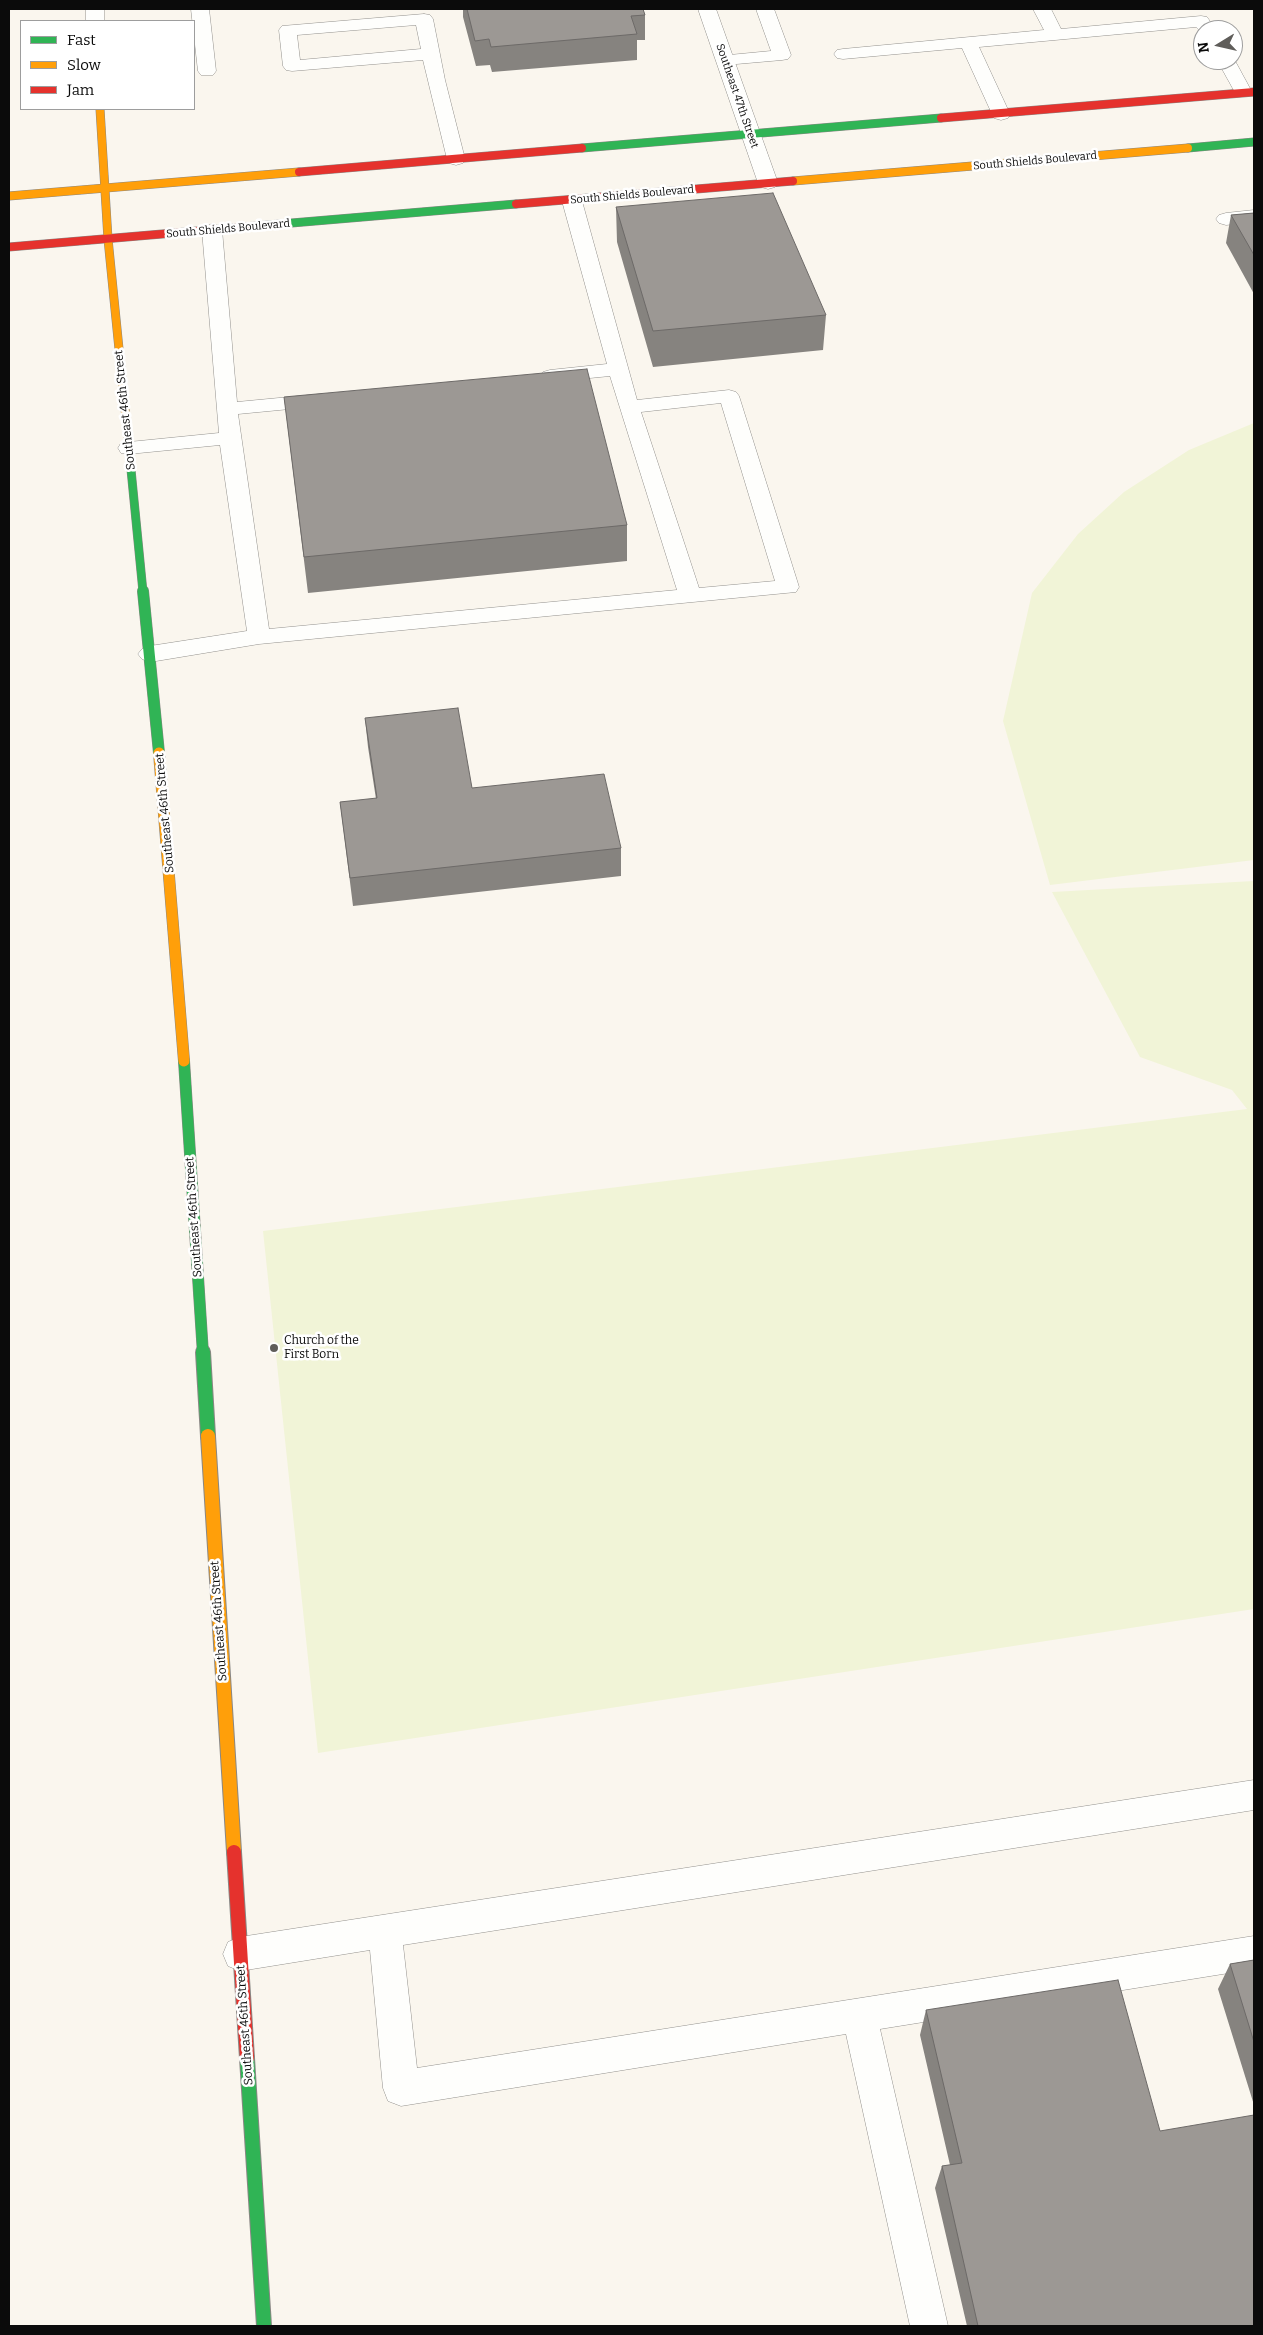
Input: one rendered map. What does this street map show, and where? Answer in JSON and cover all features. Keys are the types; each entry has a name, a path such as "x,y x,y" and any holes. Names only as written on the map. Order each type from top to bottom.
{"main road":[{"path":"9,196 1249,92"},
{"name":"Southeast 46th Street","path":"100,110 108,239 150,654 181,1014 264,2326"},
{"name":"South Shields Boulevard","path":"9,248 1254,142"}],"street":[{"path":"200,9 207,71"},
{"name":"Southeast 47th Street","path":"707,9 768,184"},
{"path":"725,60 782,55 765,9"},
{"path":"1042,9 1056,34"},
{"path":"431,54 292,66 288,30 390,12 424,19 456,159"},
{"path":"843,54 1193,21"},
{"path":"968,42 1001,114"},
{"path":"1233,70 1249,92"},
{"path":"572,201 629,407 690,596"},
{"path":"1226,219 1254,216"},
{"path":"212,230 230,438 259,637"},
{"path":"531,378 619,369"},
{"path":"150,654 259,637 788,587 729,396 629,407"},
{"path":"228,409 345,397"},
{"path":"129,448 230,438"},
{"path":"240,1954 1254,1795"},
{"path":"385,1931 401,2088 1254,1952"},
{"path":"859,2014 929,2326"}],"green space":[{"path":"1254,423 1254,860 1050,885 1003,721 1032,593 1078,534 1124,492 1189,450"},
{"path":"1254,881 1254,1609 318,1753 263,1231 1247,1109 1232,1090 1140,1057 1052,892"}],"building":[{"path":"467,9 643,9 645,15 631,16 637,34 491,47 489,39 475,41"},
{"path":"773,193 826,315 653,331 616,207"},
{"path":"1254,213 1254,255 1231,215"},
{"path":"587,369 627,525 304,557 284,397"},
{"path":"458,708 472,788 604,774 621,848 350,878 340,802 377,798 365,718"},
{"path":"1254,1960 1254,2042 1230,1964"},
{"path":"1118,1980 1160,2131 1254,2115 1254,2326 978,2326 942,2166 962,2163 926,2010"}],"traffic: fast":[{"path":"582,148 941,118"},
{"path":"1188,148 1254,142"},
{"path":"268,225 516,204"},
{"path":"128,439 159,753"},
{"path":"184,1061 208,1436"},
{"path":"247,2058 264,2326"}],"traffic: slow":[{"path":"100,110 108,239 128,439"},
{"path":"793,181 1188,148"},
{"path":"9,196 299,172"},
{"path":"159,753 184,1061"},
{"path":"208,1436 234,1852"}],"traffic: jam":[{"path":"941,118 1254,92"},
{"path":"299,172 582,148"},
{"path":"516,204 793,181"},
{"path":"9,247 268,225"},
{"path":"234,1852 247,2058"}],"place":[{"name":"Church of the First Born","path":"274,1348"}]}
